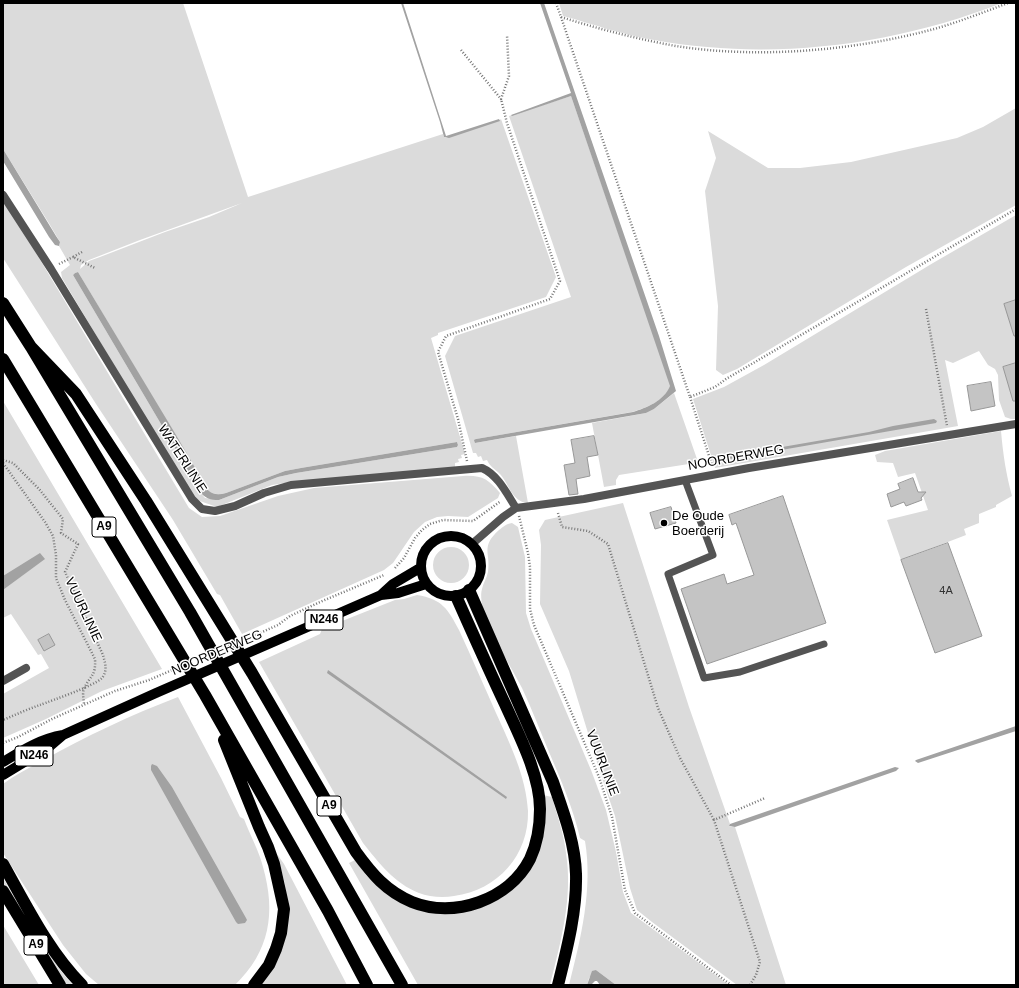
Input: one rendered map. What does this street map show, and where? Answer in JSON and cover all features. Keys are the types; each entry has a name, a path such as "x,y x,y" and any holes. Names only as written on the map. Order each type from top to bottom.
{"highway":[{"name":"A9","path":"3,303 190,612 402,985"},
{"name":"A9","path":"31,347 76,394 146,501 252,673 356,852 373,875 386,887 412,902 437,909 465,907 487,899 501,891 510,883 529,860 536,844 540,816 538,784 518,734 456,596"},
{"name":"A9","path":"3,359 205,695 328,911 367,985"},
{"path":"469,590 553,782 572,843 576,873 575,899 572,922 558,985"},
{"name":"A9","path":"205,695 268,847 274,864 284,909 281,933 276,950 269,965 254,985"},
{"name":"A9","path":"3,864 41,930 65,966 82,985"},
{"name":"A9","path":"3,891 7,901 60,985"}],"main road":[{"path":"453,535 463,538 472,544 478,552 481,562 480,573 476,582 469,590 456,596 444,596 434,591 426,584 420,568 421,558 425,548 433,541 442,536 453,535"},
{"name":"NOORDERWEG","path":"381,595 393,584 420,568"},
{"name":"NOORDERWEG","path":"3,762 31,745 49,737 63,735 381,595 398,593 426,584"},
{"name":"NOORDERWEG","path":"3,775 49,747 63,735"},
{"name":"NOORDERWEG","path":"3,754 14,749 31,745"}],"street":[{"name":"WATERLINIE","path":"3,195 51,269 192,499 202,509 215,511 236,506 264,493 291,485 482,468 489,471 509,496 516,508"},
{"name":"NOORDERWEG","path":"472,544 503,517 516,508 584,499 749,468 1016,424"},
{"path":"3,682 26,668"}],"lane":[{"path":"685,480 713,555 668,574 704,678 740,672 824,644"}],"path":[{"path":"556,3 716,475"},
{"path":"561,17 610,32 677,46 712,50 777,51 836,47 902,36 953,23 1008,3"},
{"path":"501,99 509,76 507,35"},
{"path":"461,50 501,99 507,123 560,281 550,299 446,336 438,352 458,419 469,470"},
{"path":"690,397 715,387 726,379 1016,209"},
{"path":"63,262 82,252"},
{"path":"73,257 95,268"},
{"path":"926,309 949,435"},
{"path":"3,461 13,463 40,489 63,519 61,533 78,544 65,572 103,654 106,666 106,670 100,679 79,690 3,720"},
{"name":"VUURLINIE","path":"3,461 46,522 53,536 56,555 56,578 65,600 95,659 95,670 93,676 84,690 84,705"},
{"path":"390,571 396,568 404,558 415,538 430,524 443,520 473,521 509,496"},
{"name":"VUURLINIE","path":"516,508 528,553 530,567 530,609 534,625 599,777 612,817 625,890 629,902 635,913 731,985"},
{"path":"560,522 562,527 588,532 608,544 658,708 680,758 714,820 760,962 756,975 750,985"},
{"name":"NOORDERWEG","path":"259,633 278,625 296,613 385,575"},
{"path":"3,743 115,691 149,680"},
{"path":"714,820 764,798"}],"shaded area":[{"path":"3,3 183,3 248,197 443,134 446,138 501,119 556,277 546,297 438,333 438,335 431,338 465,454 461,455 462,458 458,459 459,462 455,463 455,467 272,485 217,507 194,499 62,278 61,272 70,265 59,246 60,242 3,149","holes":["242,203 209,217 89,261 80,269 81,265 89,260","78,272 208,490 214,494 226,493 285,471 457,442 458,445 457,447 296,473 278,477 219,500 205,498 199,491 73,275"]},
{"path":"401,3 403,3 446,136 499,119 500,121 449,138 444,137"},
{"path":"540,3 544,3 659,336 676,391 654,409 646,413 475,443 474,440 476,439 633,412 649,406 659,400 664,396 670,386 571,96 512,116 511,115 571,93"},
{"path":"559,3 1002,3 960,18 918,30 874,39 831,46 787,49 742,49 698,46 654,40 631,35 563,16"},
{"path":"571,96 671,386 659,400 649,406 632,412 476,439 475,443 516,436 528,503 523,502 514,496 500,474 487,460 483,461 481,456 478,457 476,453 473,453 445,356 455,336 571,297 509,116"},
{"path":"1016,108 1016,205 906,267 737,369 723,375 716,370 718,306 705,191 716,158 708,131 768,168 800,168 851,162 957,138 983,127"},
{"path":"3,149 60,242 59,246 55,245 49,237 3,161"},
{"path":"3,198 189,508 202,517 220,516 278,496 314,488 463,476 480,477 488,481 500,493 498,498 468,517 437,517 425,522 414,532 393,563 384,570 242,634 220,595 217,594 173,520 96,404 3,258"},
{"path":"1016,215 1016,419 1005,417 999,400 998,375 995,369 988,365 979,351 953,363 945,360 958,426 715,468 693,399 724,387 764,365 933,263"},
{"path":"78,272 208,490 214,494 226,493 285,471 457,442 458,445 457,447 296,473 278,477 219,500 208,498 199,491 73,275"},
{"path":"674,393 697,459 695,463 619,475 616,480 616,485 604,487 592,423 646,413 654,409"},
{"path":"3,401 162,669 102,691 46,719 3,738 3,694 49,668 41,654 38,655 11,614 3,618 3,590 44,559 3,579"},
{"path":"934,419 937,421 936,423 723,459 736,455"},
{"path":"1001,431 1005,464 1012,496 996,505 996,507 979,514 979,523 964,529 966,535 901,560 887,520 928,510 915,473 898,477 893,463 877,462 875,455 885,451"},
{"path":"623,503 689,707 730,824 729,826 735,827 786,985 737,985 637,910 630,888 615,816 569,671 540,604 541,545 539,530 545,520"},
{"path":"512,523 518,527 525,557 526,613 531,629 591,770 606,810 616,852 623,892 631,913 729,985 616,985 596,970 589,978 587,985 569,985 578,949 587,895 588,877 585,841 580,838 558,773 522,688 488,623 484,613 482,601 481,591 487,576 489,565 488,546 493,536 499,530"},
{"path":"455,547 464,552 468,558 468,572 464,578 455,583 447,583 438,578 434,572 433,561 438,552 444,548"},
{"path":"40,553 45,559 3,590 3,576"},
{"path":"417,595 433,599 443,606 459,630 512,748 521,773 527,798 527,827 523,842 517,856 508,868 497,878 484,886 470,892 450,897 436,897 410,889 388,872 363,843 259,662 320,634 322,629 395,600"},
{"path":"328,670 507,797 506,799 327,673"},
{"path":"178,697 240,817 244,819 259,855 267,884 269,900 269,916 263,945 247,972 235,985 99,985 86,974 63,945 3,853 3,784 22,772 92,735 143,711"},
{"path":"1016,726 1016,731 918,763 915,761 916,760"},
{"path":"152,764 157,766 172,787 246,918 247,920 245,923 238,924 236,922 151,770"},
{"path":"895,767 899,768 896,771 735,827 729,826 730,824"},
{"path":"543,795 552,797 564,839 568,870 565,919 550,985 418,985 349,863 355,860 366,875 382,890 446,913 522,878"},
{"path":"277,854 284,864 347,985 261,985 288,921 285,884"},
{"path":"3,878 53,961 73,985 65,985 3,883"},
{"path":"3,925 39,985 3,985"},
{"path":"596,970 616,985 600,985 597,981 595,981 591,985 587,985 592,971"}],"building":[{"path":"1016,300 1016,336 1014,336 1004,304"},
{"path":"1016,363 1016,401 1013,401 1003,367"},
{"path":"991,382 995,406 971,411 967,386"},
{"path":"594,436 598,455 587,457 590,476 576,479 578,494 569,495 564,465 575,463 571,440"},
{"path":"913,478 918,492 926,492 921,498 922,500 906,506 904,502 891,507 887,494 900,489 898,484"},
{"path":"783,496 826,623 707,664 681,589 724,574 727,584 754,575 736,523 732,525 729,515"},
{"name":"De Oude Boerderij","path":"671,507 676,523 655,529 650,513"},
{"path":"948,543 982,636 935,653 901,560"},
{"path":"49,634 55,645 44,651 38,640"}],"place":[{"name":"De Oude Boerderij","path":"664,523"}]}
